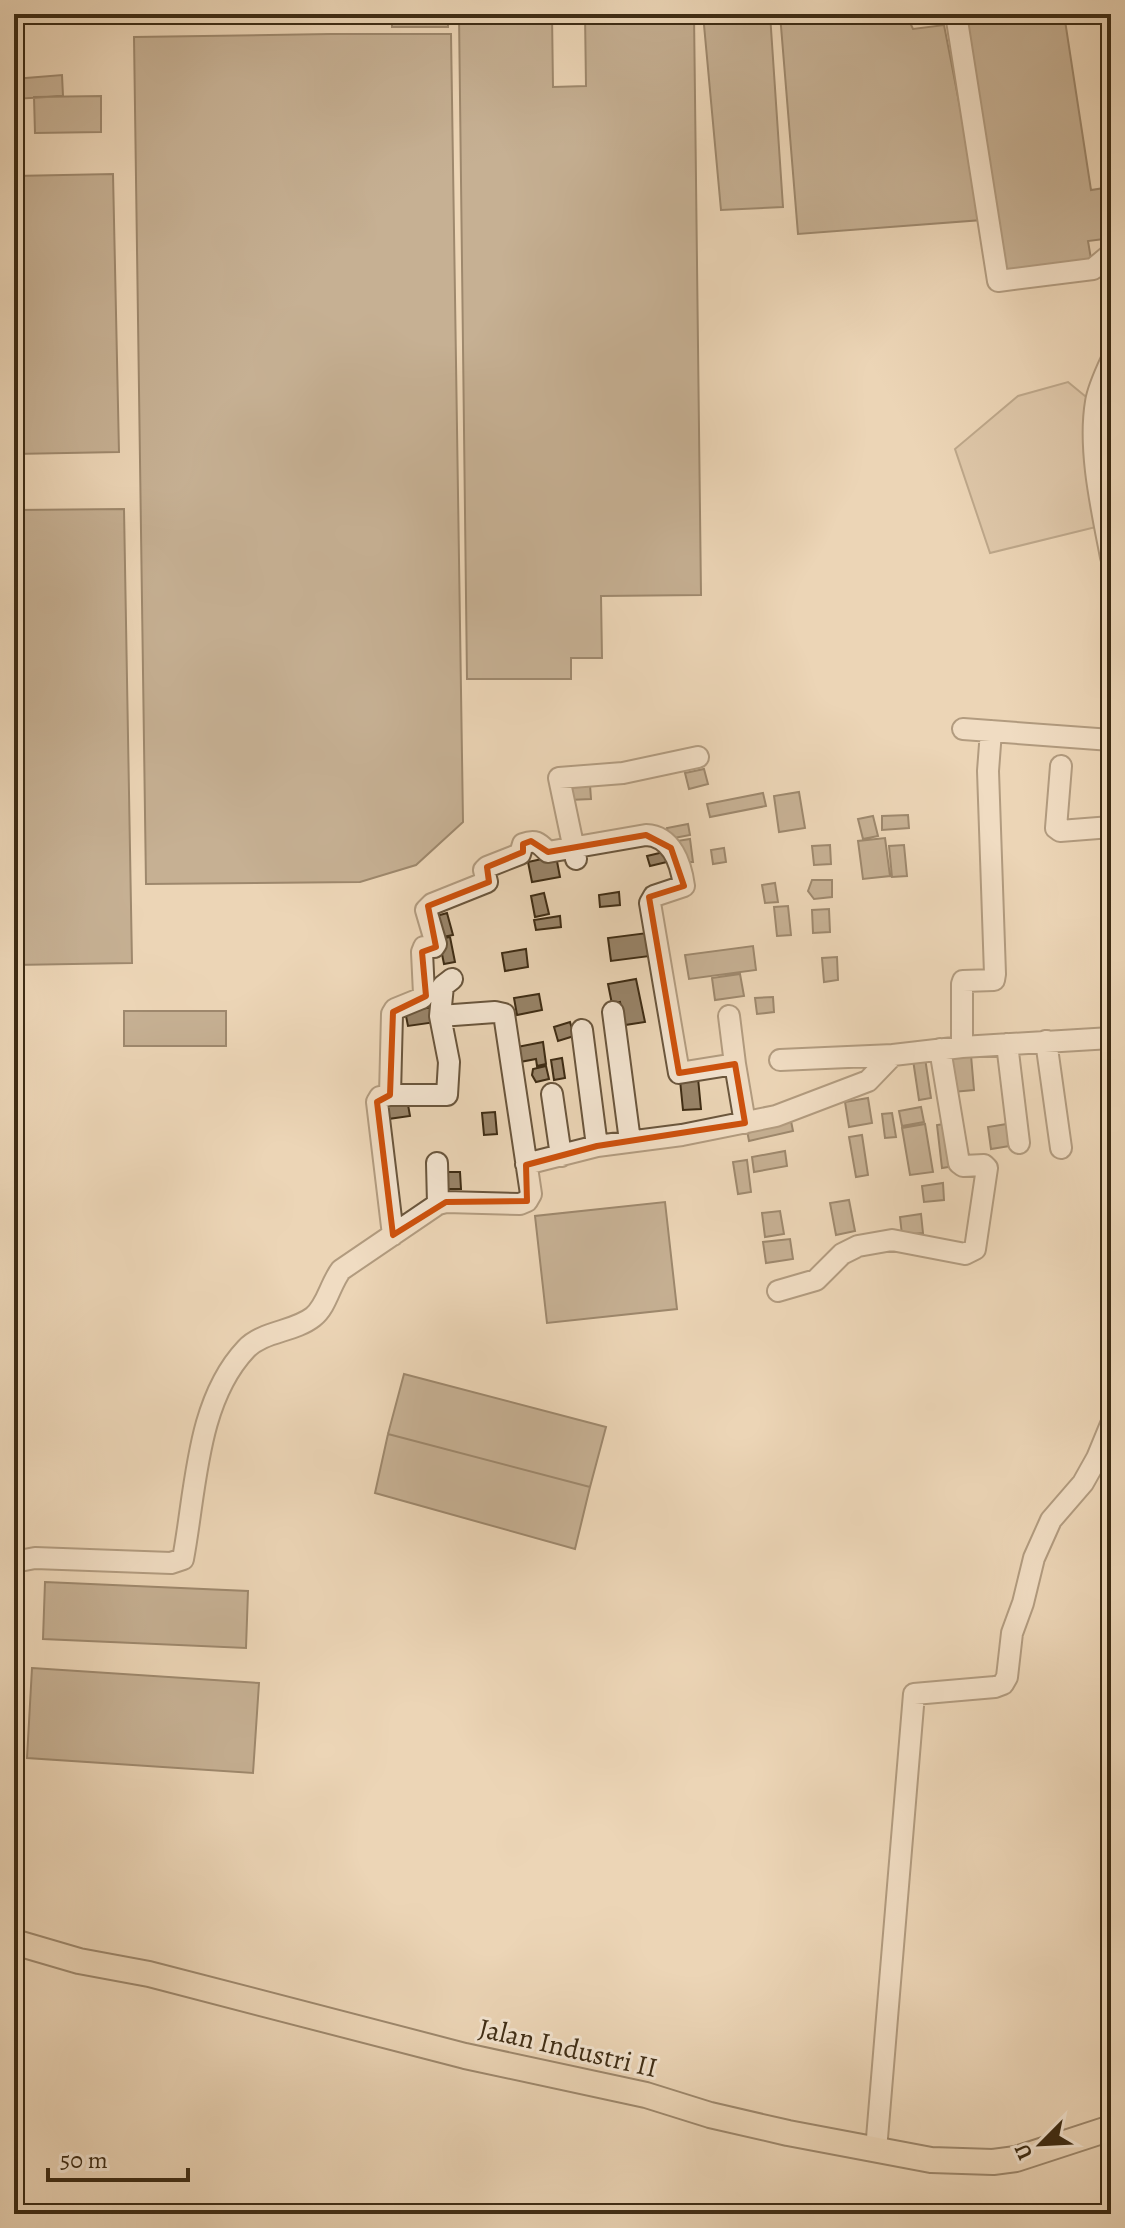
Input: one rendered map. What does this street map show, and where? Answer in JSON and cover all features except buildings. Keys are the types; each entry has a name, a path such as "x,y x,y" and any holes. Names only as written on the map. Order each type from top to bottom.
{"main road":[{"name":"Jalan Industri II","path":"14,1942 79,1961 149,1974 465,2056 646,2095 710,2115 931,2160 993,2162 1039,2153 1111,2128"}],"street":[{"path":"956,14 998,281 1093,269 1111,254"},
{"path":"1111,361 1094,439 1105,492 1111,557"},
{"path":"963,729 1111,740"},
{"path":"962,1047 963,981 994,980 995,974 989,784 991,731"},
{"path":"574,854 559,778 623,773 698,757"},
{"path":"1061,766 1056,828 1060,831 1111,827"},
{"path":"390,1095 392,1014 395,1009 422,998 425,990 422,952 424,947 434,947 436,944 426,910 428,906 487,882 485,869 520,854 523,844 538,841 548,852 574,854 646,835 657,835 671,848 684,886 654,896 650,903 679,1073 735,1064"},
{"path":"393,1235 377,1102 380,1097 390,1095 447,1095 449,1062 440,1016 443,986 452,979"},
{"path":"613,1012 630,1141"},
{"path":"14,1562 35,1558 171,1563 183,1559 208,1416 218,1389 247,1348 310,1319 323,1303 341,1270 438,1204 520,1204 527,1201 531,1194 504,1014 440,1016"},
{"path":"729,1016 745,1123"},
{"path":"582,1030 597,1146"},
{"path":"780,1060 893,1055 962,1047 1111,1038"},
{"path":"1046,1041 1061,1148"},
{"path":"1007,1044 1019,1143"},
{"path":"778,1291 816,1280 842,1254 858,1246 892,1240 965,1254 975,1249 987,1168 984,1165 963,1166 959,1163 940,1049"},
{"path":"526,1164 597,1146 682,1135 790,1111 868,1081 893,1055"},
{"path":"552,1094 561,1156"},
{"path":"437,1163 438,1204"},
{"path":"876,2150 914,1694 1003,1684 1007,1677 1012,1633 1034,1558 1051,1520 1083,1483 1111,1424"}],"highlighted area":[{"path":"646,835 671,848 684,886 649,897 679,1073 735,1064 745,1123 597,1146 526,1165 527,1201 446,1202 393,1235 377,1102 390,1095 393,1012 426,996 422,952 436,947 428,906 489,882 487,867 523,852 523,844 531,841 548,852"}],"shaded area":[{"path":"1068,382 1091,401 1096,527 990,553 955,449 1018,396"}]}
